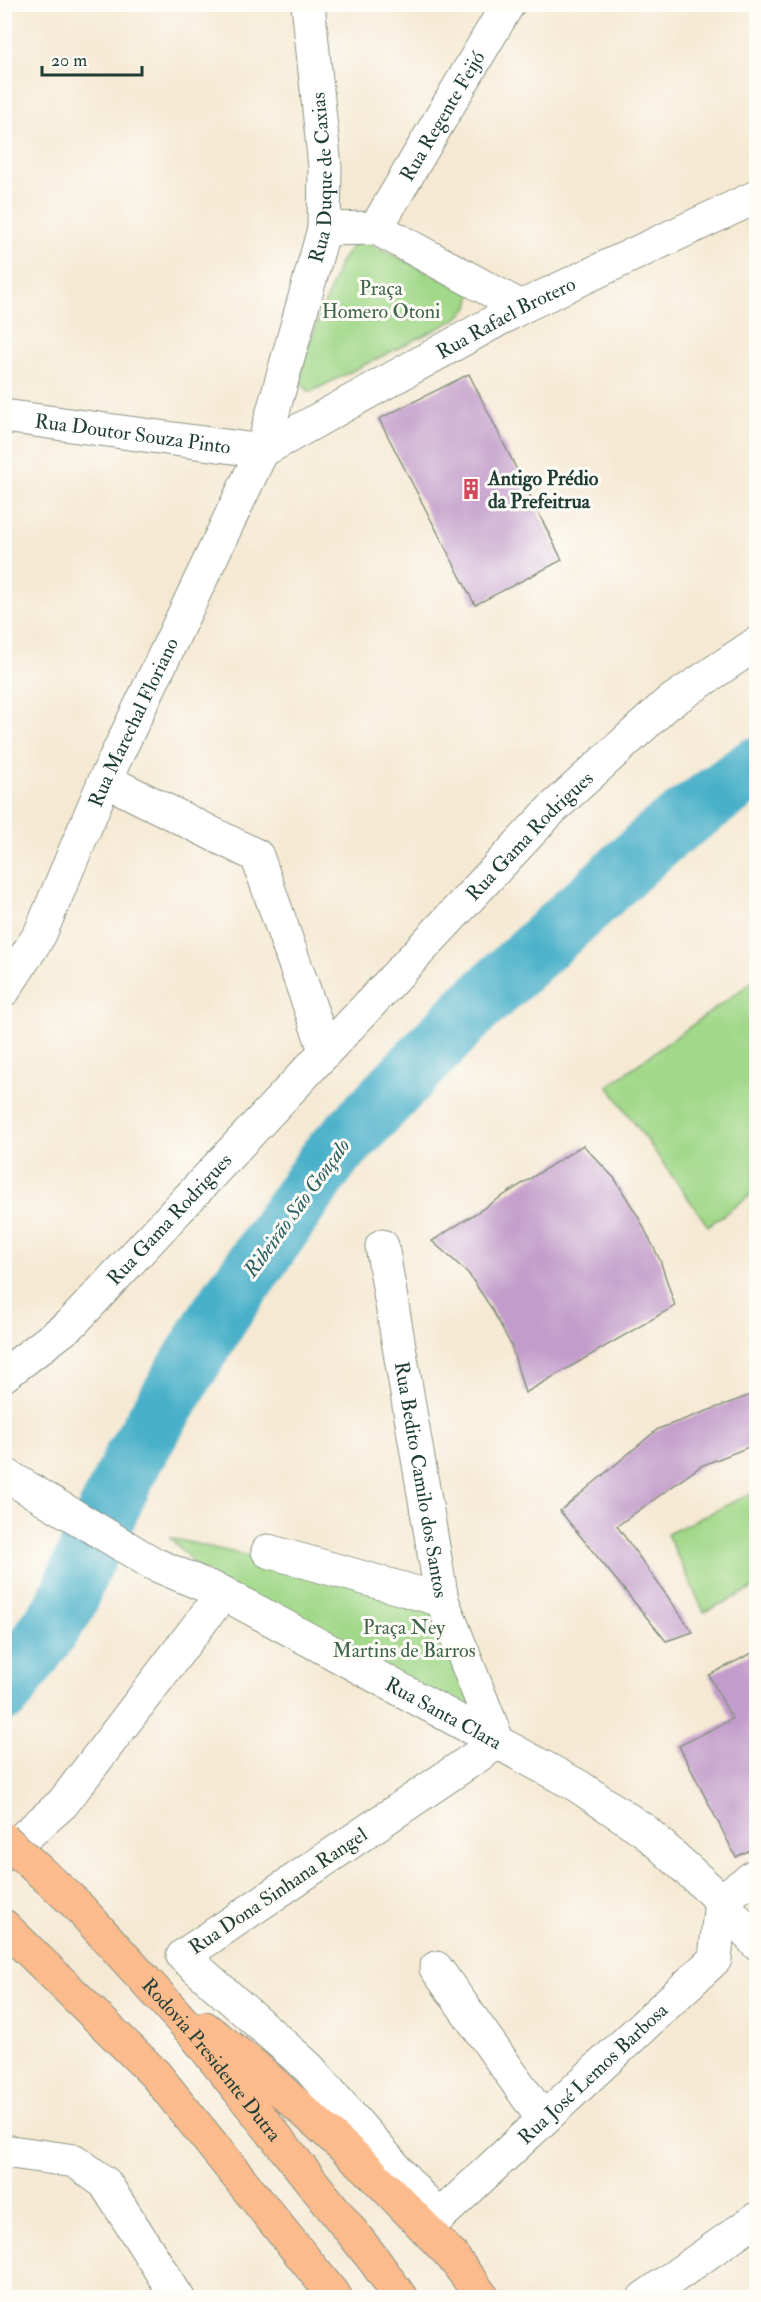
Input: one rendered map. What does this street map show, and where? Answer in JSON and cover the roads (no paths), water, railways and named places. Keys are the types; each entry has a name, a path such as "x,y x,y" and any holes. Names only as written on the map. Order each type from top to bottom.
{"highway":[{"name":"Rodovia Presidente Dutra","path":"4,1839 75,1903 202,2045 367,2251 401,2298"},
{"path":"4,1926 155,2074 336,2298"},
{"path":"148,1983 254,2065 368,2169 432,2223 452,2256 483,2298"}],"street":[{"name":"Rua Duque de Caxias","path":"262,451 324,229 325,167 308,4"},
{"name":"Rua Regente Feijó","path":"376,228 508,4"},
{"name":"Rua Rafael Brotero","path":"262,451 521,307 756,196"},
{"path":"324,229 376,228 521,307"},
{"name":"Rua Doutor Souza Pinto","path":"4,416 262,451"},
{"name":"Rua Marechal Floriano","path":"4,990 40,934 105,780 262,451"},
{"name":"Rua Gama Rodrigues","path":"4,1375 72,1323 551,810 668,704 756,644"},
{"path":"105,780 257,856 325,1050"},
{"name":"Rua Bedito Camilo dos Santos","path":"382,1246 442,1600 498,1742"},
{"name":"Rua Santa Clara","path":"6,1475 154,1564 223,1593 578,1786 645,1831 721,1900 756,1943"},
{"path":"268,1551 442,1600"},
{"path":"4,1855 63,1803 223,1593"},
{"name":"Rua Dona Sinhana Rangel","path":"432,2223 308,2067 183,1956 498,1742"},
{"path":"721,1900 756,1875"},
{"name":"Rua José Lemos Barbosa","path":"432,2223 715,1959 721,1900"},
{"path":"436,1968 543,2119"},
{"path":"4,2151 75,2161 105,2182 178,2298"},
{"path":"644,2298 756,2219"}],"waterway":[{"name":"Ribeirão São Gonçalo","path":"4,1692 65,1607 77,1576 134,1457 219,1316 331,1156 469,1012 662,835 756,767"}],"place":[{"name":"Antigo Prédio da Prefeitrua","path":"471,489"}],"park label":[{"name":"Praça Homero Otoni","path":"381,300"},
{"name":"Praça Ney Martins de Barros","path":"404,1638"}]}
